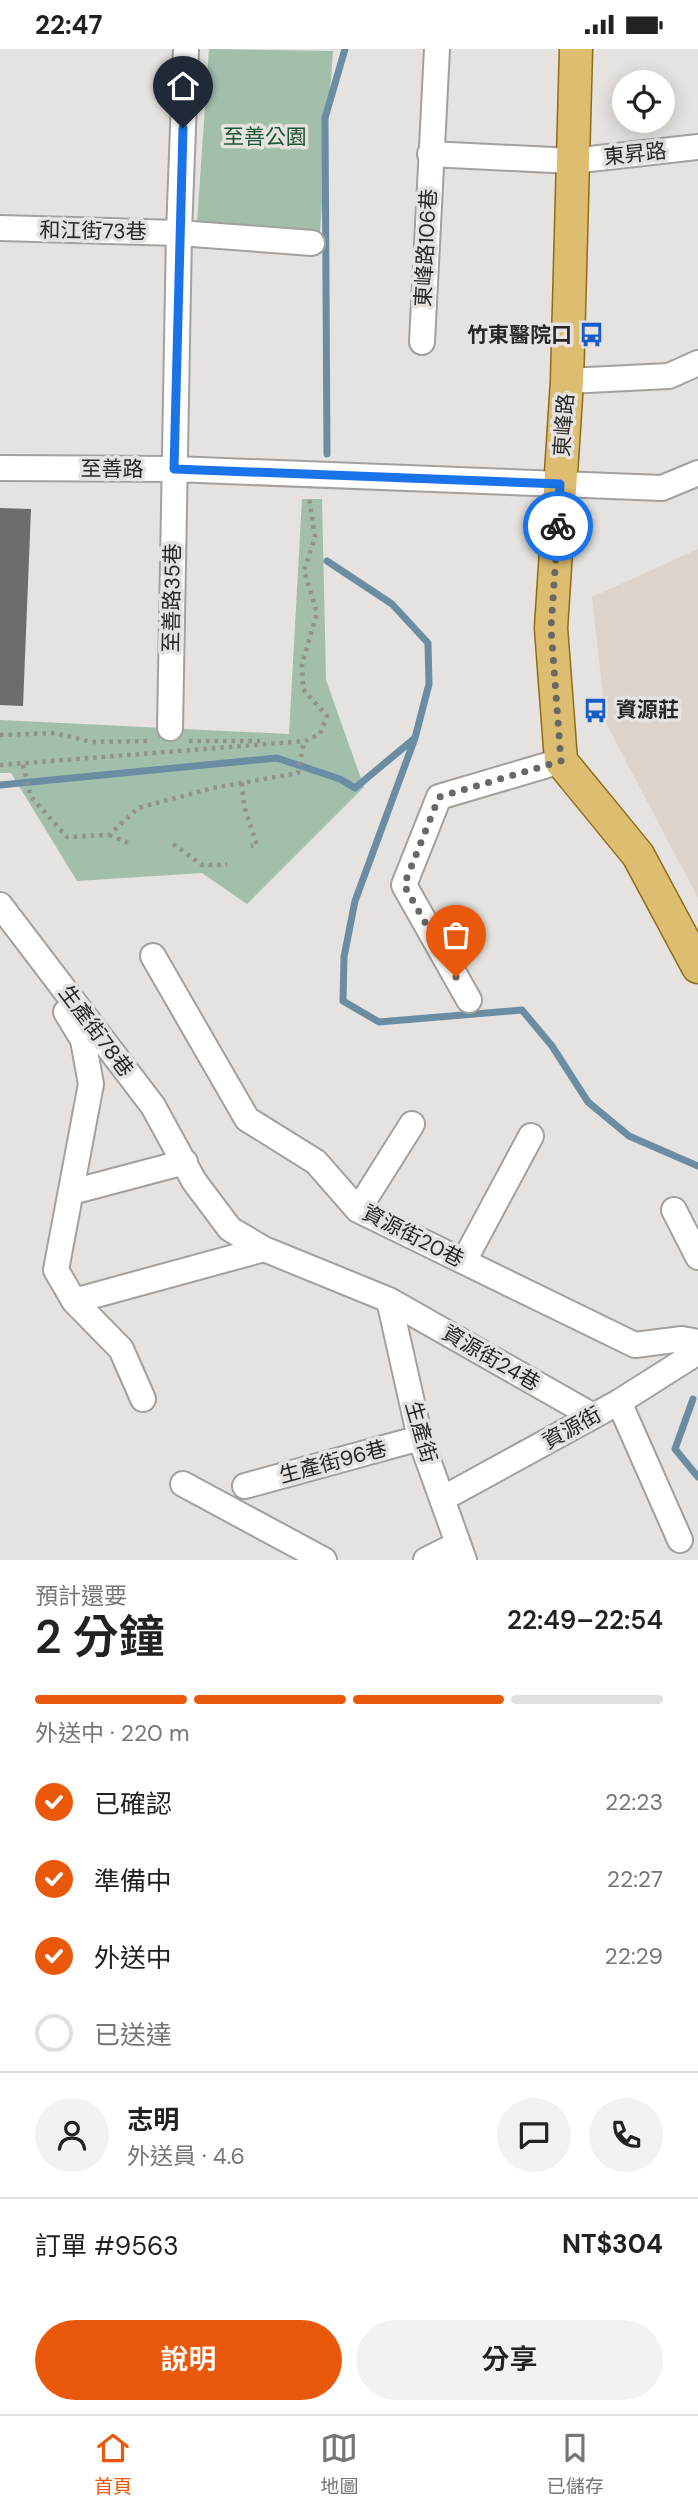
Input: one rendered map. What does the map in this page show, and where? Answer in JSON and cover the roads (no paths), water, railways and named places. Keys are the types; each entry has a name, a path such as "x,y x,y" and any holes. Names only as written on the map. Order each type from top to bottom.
{"main road":[{"name":"東峰路","path":"561,761 551,628 567,380 576,49"},
{"path":"561,761 638,855 698,967"}],"street":[{"name":"至善路35巷","path":"170,737 178,233 186,49"},
{"name":"東峰路106巷","path":"422,342 437,49"},
{"name":"東昇路","path":"572,161 698,147"},
{"path":"430,154 572,161"},
{"name":"和江街73巷","path":"0,228 178,233 312,243"},
{"path":"567,380 669,376 698,363"},
{"name":"至善路","path":"0,468 174,469 662,488 698,473"},
{"path":"469,1000 404,885 439,797 561,761"},
{"name":"生產街78巷","path":"0,905 153,1106 194,1181 230,1229 264,1249 389,1300"},
{"name":"資源街20巷","path":"153,955 247,1119 316,1162 358,1210 635,1345 682,1339 698,1342"},
{"name":"生產街78巷","path":"52,990 83,1040 91,1084 55,1270 74,1301 121,1349 143,1399"},
{"path":"358,1210 412,1124"},
{"path":"464,1261 531,1136"},
{"path":"72,1192 185,1162"},
{"path":"674,1210 698,1257"},
{"path":"74,1301 264,1249"},
{"name":"資源街24巷","path":"389,1300 593,1416"},
{"name":"生產街","path":"389,1300 420,1438 461,1552"},
{"name":"資源街","path":"442,1499 618,1402 698,1352"},
{"path":"618,1402 680,1540"},
{"name":"生產街96巷","path":"245,1486 420,1438"},
{"path":"183,1484 324,1560"},
{"path":"426,1560 461,1552"}],"waterway":[{"path":"327,454 325,118 345,49"},
{"path":"327,561 392,604 428,643 429,684 415,738 355,901 344,957 343,1001 379,1022 522,1010 552,1046 588,1102 629,1136 698,1166"},
{"path":"0,785 277,758 340,779 355,788 415,738"},
{"path":"693,1399 675,1449 698,1477"}],"place":[{"name":"竹東醫院口","path":"592,335"},
{"name":"資源莊","path":"596,710"}],"park label":[{"name":"至善公園","path":"265,137"}]}
